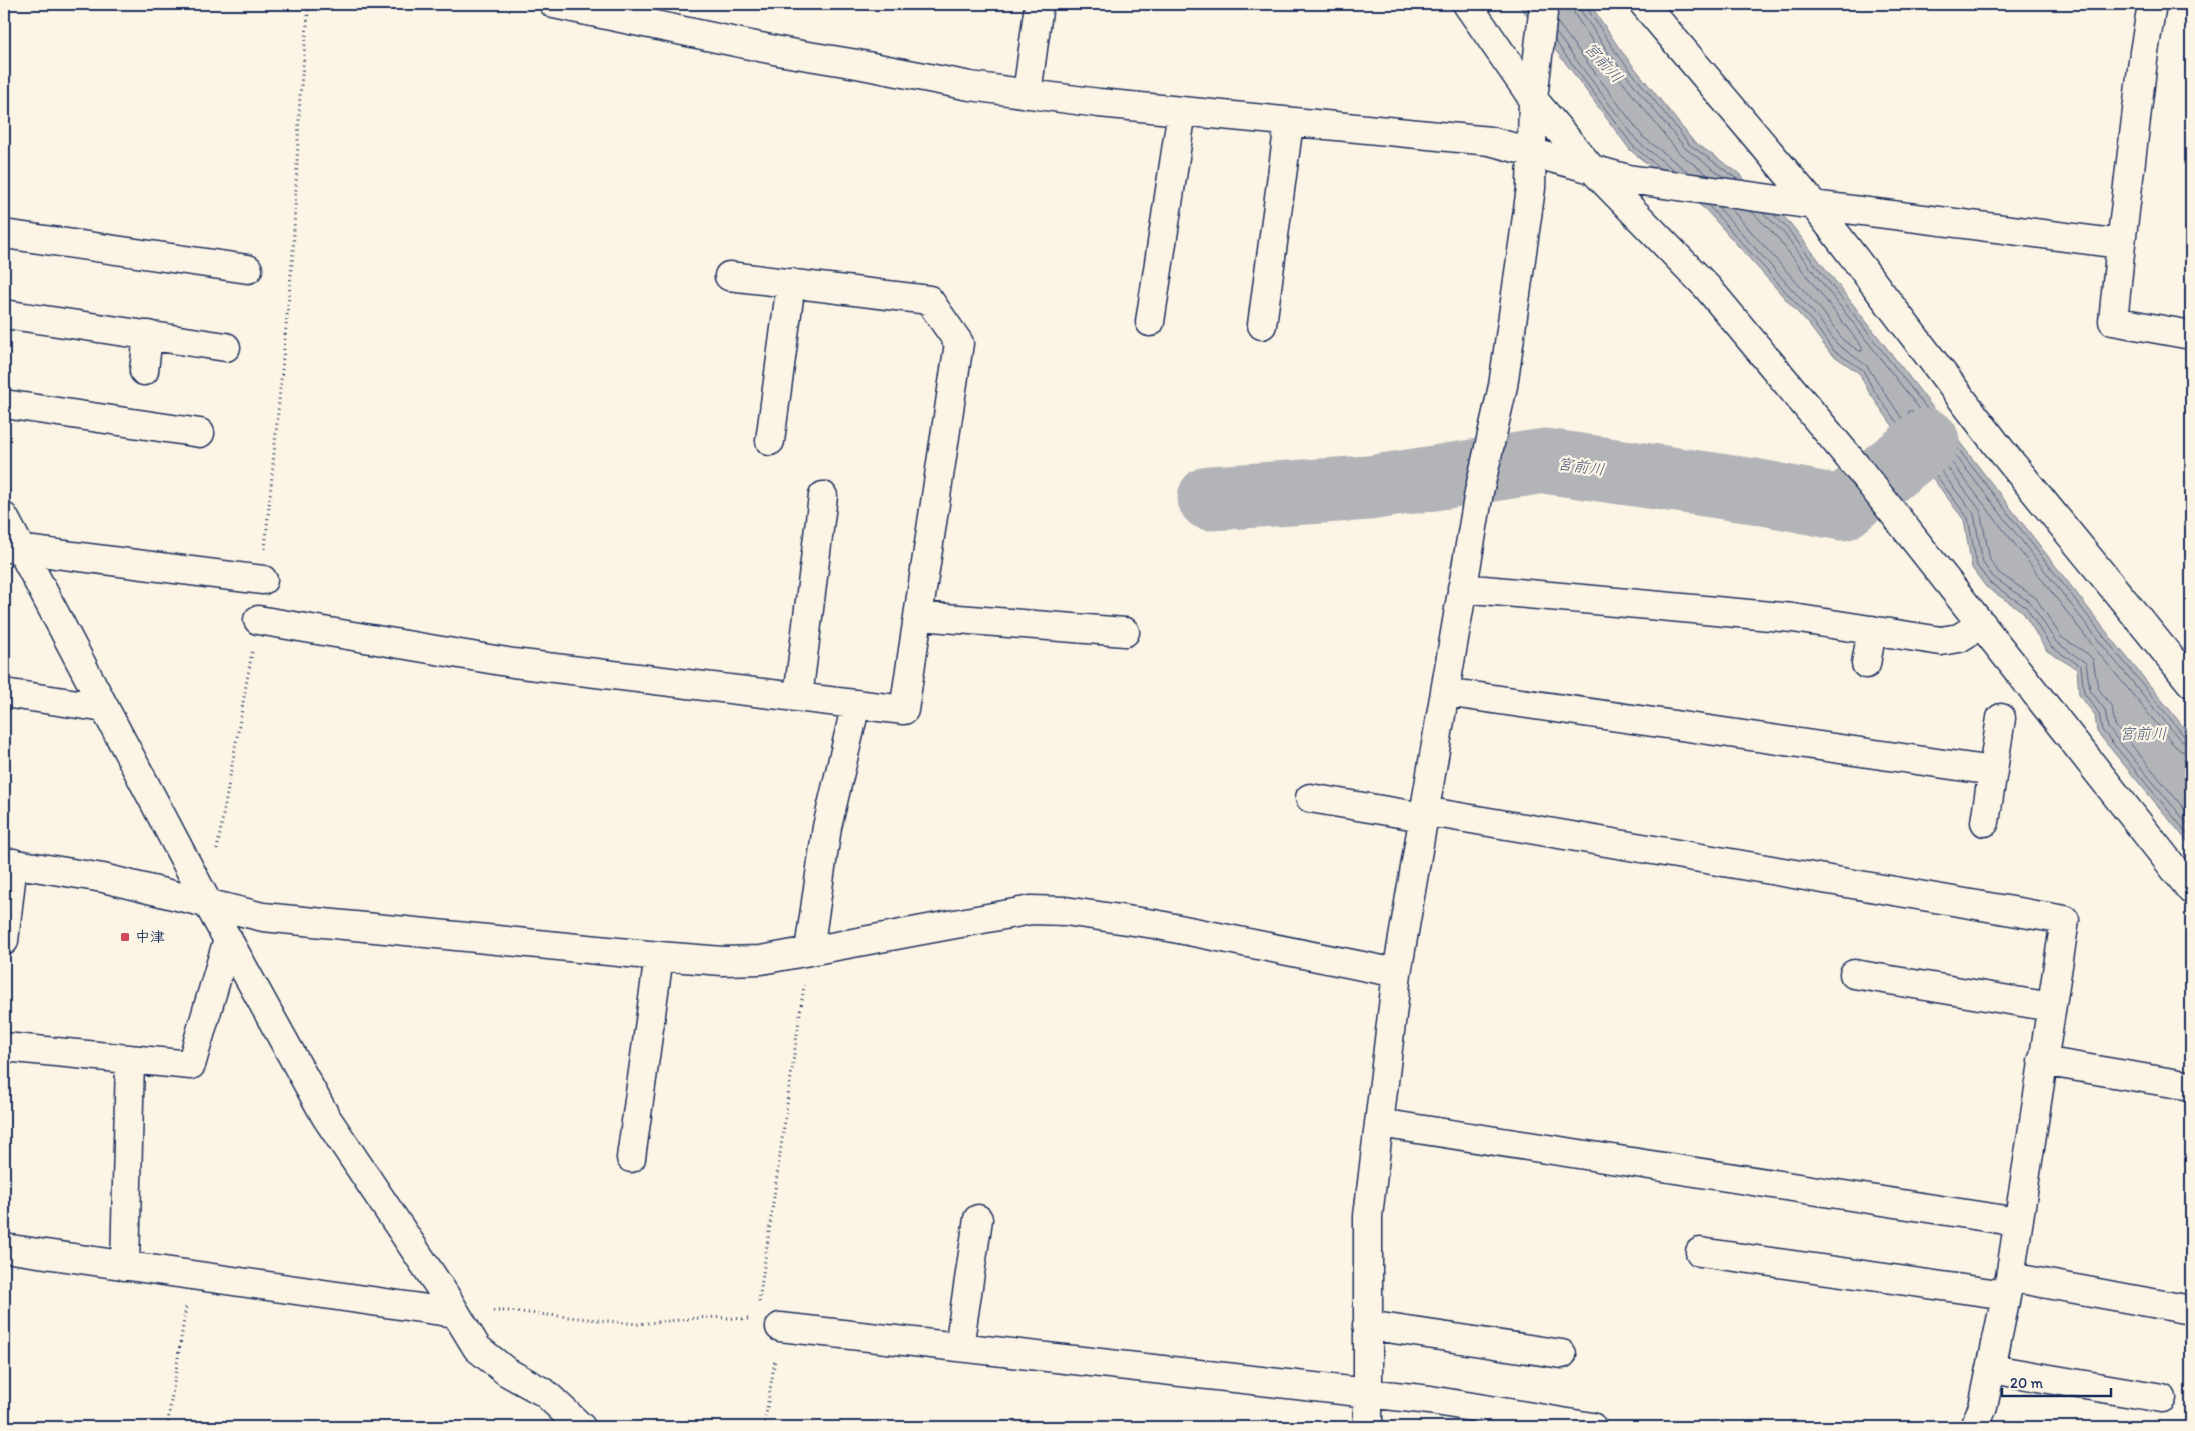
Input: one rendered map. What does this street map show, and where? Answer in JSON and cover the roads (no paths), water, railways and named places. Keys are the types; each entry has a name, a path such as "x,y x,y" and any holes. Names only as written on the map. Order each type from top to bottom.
{"street":[{"path":"554,4 666,15 784,52 970,86 1288,123 1490,141 1628,179 2121,244"},
{"path":"1027,94 1039,4"},
{"path":"1467,4 1533,99 1590,168 1707,288 1861,472 2191,890"},
{"path":"1368,1427 1368,1216 1397,973 1478,492 1502,386 1531,188 1535,67 1544,4"},
{"path":"1644,4 1801,203 2191,683"},
{"path":"2152,4 2144,52 2113,321 2191,335"},
{"path":"1150,322 1182,111"},
{"path":"1262,325 1288,123"},
{"path":"4,234 248,269"},
{"path":"258,620 513,663 904,710 959,343 929,300 728,276"},
{"path":"770,441 791,284"},
{"path":"4,314 226,347"},
{"path":"144,372 148,335"},
{"path":"4,404 200,433"},
{"path":"798,697 823,496"},
{"path":"4,517 13,549 105,708 207,902 326,1117 477,1348 507,1372 544,1393 581,1427"},
{"path":"13,549 263,580"},
{"path":"1462,588 1793,618 1941,640 1959,638 1982,624"},
{"path":"918,616 1125,632"},
{"path":"1866,664 1872,630"},
{"path":"1445,692 1993,771"},
{"path":"4,693 105,708"},
{"path":"809,950 827,827 856,704"},
{"path":"1985,822 2001,718"},
{"path":"1310,798 1423,814 2064,920 2008,1286 1983,1407 1974,1427"},
{"path":"4,941 8,862 103,878 263,917 659,956 723,961 761,960 1031,910 1065,911 1154,924 1397,973"},
{"path":"4,1046 191,1065 228,939"},
{"path":"631,1158 659,956"},
{"path":"1854,974 2051,1007"},
{"path":"125,1266 130,1059"},
{"path":"2042,1061 2191,1086"},
{"path":"1379,1123 2018,1222"},
{"path":"959,1347 978,1219"},
{"path":"4,1248 455,1313"},
{"path":"1700,1252 2008,1286 2191,1310"},
{"path":"1367,1325 1562,1354"},
{"path":"780,1327 1430,1400 1592,1427"},
{"path":"1991,1370 2162,1398"}],"water":[{"name":"宮前川","path":"1518,4 1590,4 1619,48 1693,141 1737,172 1790,223 2112,639 2191,736 2191,846 2097,732 2095,715 2079,695 2077,669 2047,651 2022,611 1986,587 1972,568 1964,520 1922,464 1899,486 1883,460 1900,436 1869,392 1859,373 1830,353 1809,325 1706,210 1630,150 1568,66"}],"waterway":[{"name":"宮前川","path":"1210,498 1369,488 1545,461 1754,491 1842,508 1927,441"}],"place":[{"name":"中津","path":"125,937"}]}
